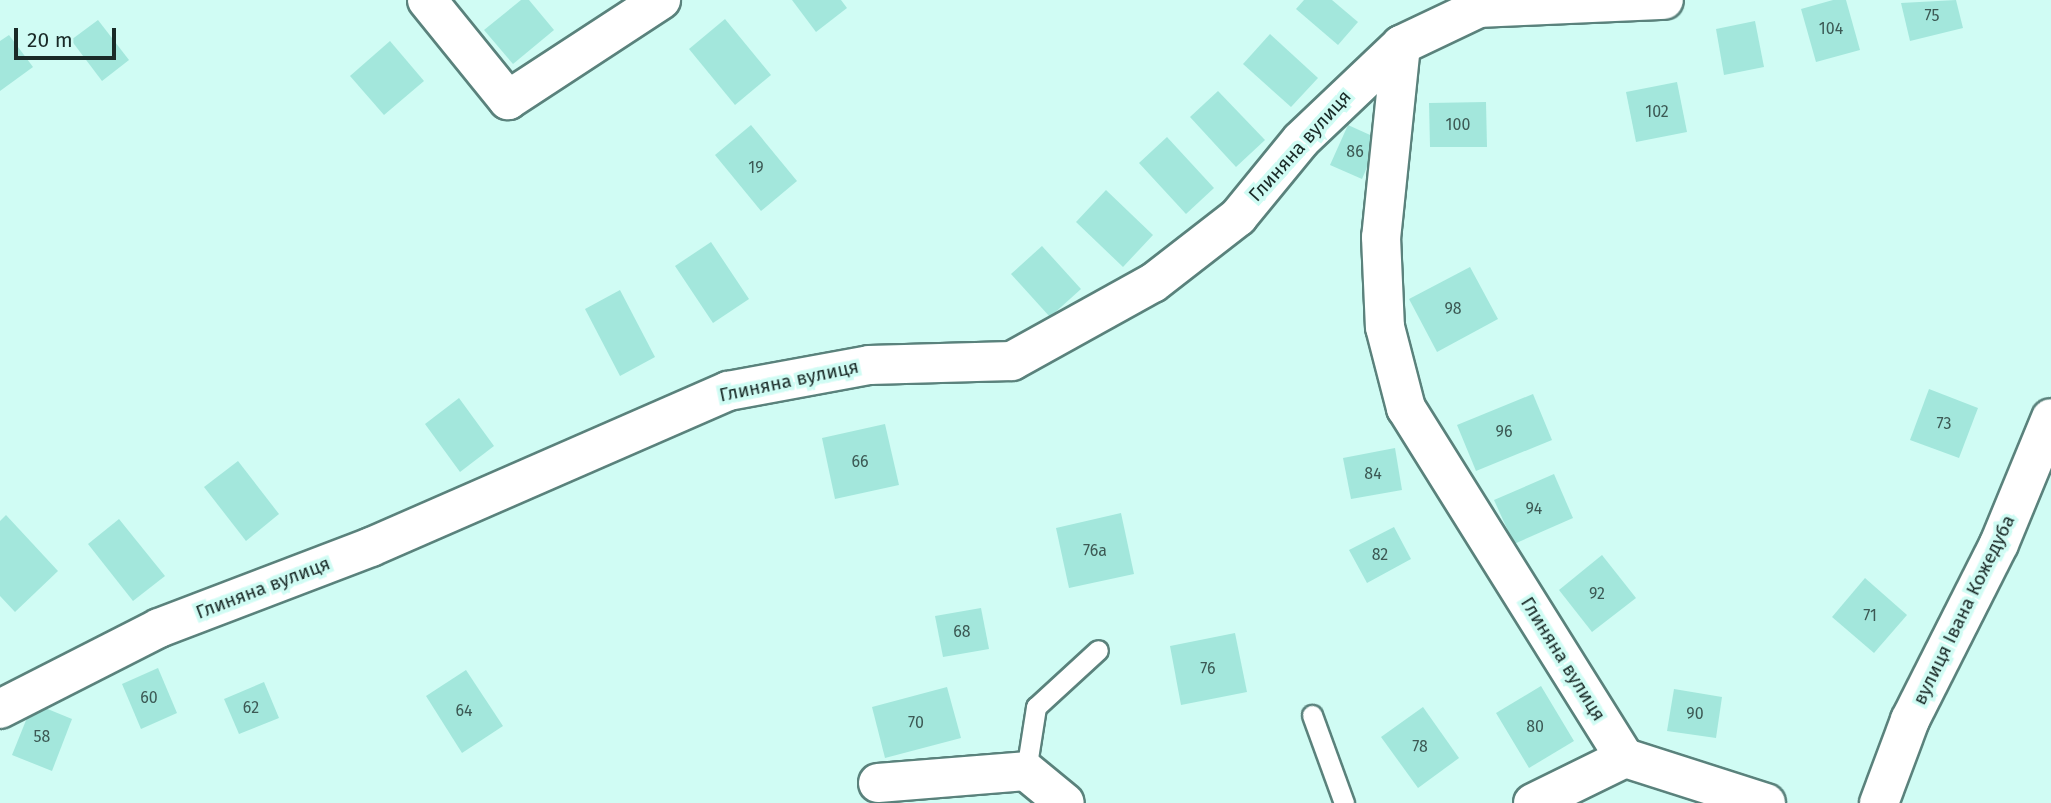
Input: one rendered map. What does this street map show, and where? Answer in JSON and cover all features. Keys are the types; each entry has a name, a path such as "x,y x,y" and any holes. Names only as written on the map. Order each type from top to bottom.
{"street":[{"path":"428,0 508,100 661,0"},
{"name":"Глиняна вулиця","path":"0,709 159,628 372,547 728,391 869,365 1012,361 1153,283 1238,217 1301,140 1401,45 1476,4 1664,0"},
{"name":"Глиняна вулиця","path":"1401,45 1381,237 1385,327 1406,408 1625,758"},
{"name":"вулиця Івана Кожедуба","path":"1879,803 1910,720 1999,544 2051,418"},
{"path":"1533,803 1625,758 1766,803"},
{"path":"878,783 1026,771 1065,803"}],"lane":[{"path":"1026,771 1036,707 1098,649"},
{"path":"1312,715 1344,803"}],"building":[{"path":"521,0 529,0 554,30 513,64 484,30"},
{"path":"792,0 841,0 847,8 816,32"},
{"path":"1304,0 1332,0 1358,22 1338,45 1296,9"},
{"path":"1833,0 1846,0 1860,50 1816,62 1801,9"},
{"path":"1956,0 1963,28 1910,41 1901,3"},
{"path":"725,19 771,75 735,105 689,49"},
{"path":"98,20 129,60 102,81 71,40"},
{"path":"1755,21 1764,67 1724,75 1716,29"},
{"path":"1270,34 1318,78 1291,107 1243,64"},
{"path":"9,35 33,67 0,91 0,41"},
{"path":"390,41 424,81 384,115 350,76"},
{"path":"1677,82 1687,132 1636,142 1626,92"},
{"path":"1218,91 1265,140 1236,167 1190,117"},
{"path":"1486,102 1487,147 1430,147 1429,103"},
{"path":"751,125 797,181 761,211 715,155"},
{"path":"1348,125 1379,139 1362,179 1330,165"},
{"path":"1167,137 1214,188 1186,214 1139,163"},
{"path":"1106,190 1153,235 1123,267 1076,222"},
{"path":"711,242 749,299 713,323 675,266"},
{"path":"1042,246 1081,289 1050,317 1011,274"},
{"path":"1470,267 1498,319 1437,352 1409,299"},
{"path":"620,290 655,357 620,376 585,309"},
{"path":"1929,389 1978,408 1959,458 1910,440"},
{"path":"1533,394 1552,440 1476,471 1457,425"},
{"path":"459,398 494,446 460,472 425,424"},
{"path":"885,424 899,485 835,499 822,438"},
{"path":"1395,448 1402,490 1351,499 1343,458"},
{"path":"238,461 279,514 246,541 204,487"},
{"path":"1554,474 1573,518 1514,544 1494,500"},
{"path":"1121,513 1134,574 1069,588 1056,528"},
{"path":"6,515 58,571 15,612 0,596 0,521"},
{"path":"119,519 165,576 133,601 88,544"},
{"path":"1394,527 1411,559 1367,583 1349,550"},
{"path":"1602,555 1636,598 1592,632 1559,590"},
{"path":"1865,578 1907,615 1874,653 1832,617"},
{"path":"981,608 989,649 943,657 935,616"},
{"path":"1235,633 1247,692 1181,705 1170,646"},
{"path":"158,668 177,713 141,729 122,684"},
{"path":"466,670 503,726 462,753 426,696"},
{"path":"264,682 279,718 239,734 224,699"},
{"path":"1541,686 1574,741 1529,768 1496,713"},
{"path":"947,687 961,738 885,758 872,707"},
{"path":"1674,689 1722,697 1716,738 1667,731"},
{"path":"33,703 72,719 52,771 12,755"},
{"path":"1423,707 1459,758 1418,788 1381,737"}]}
